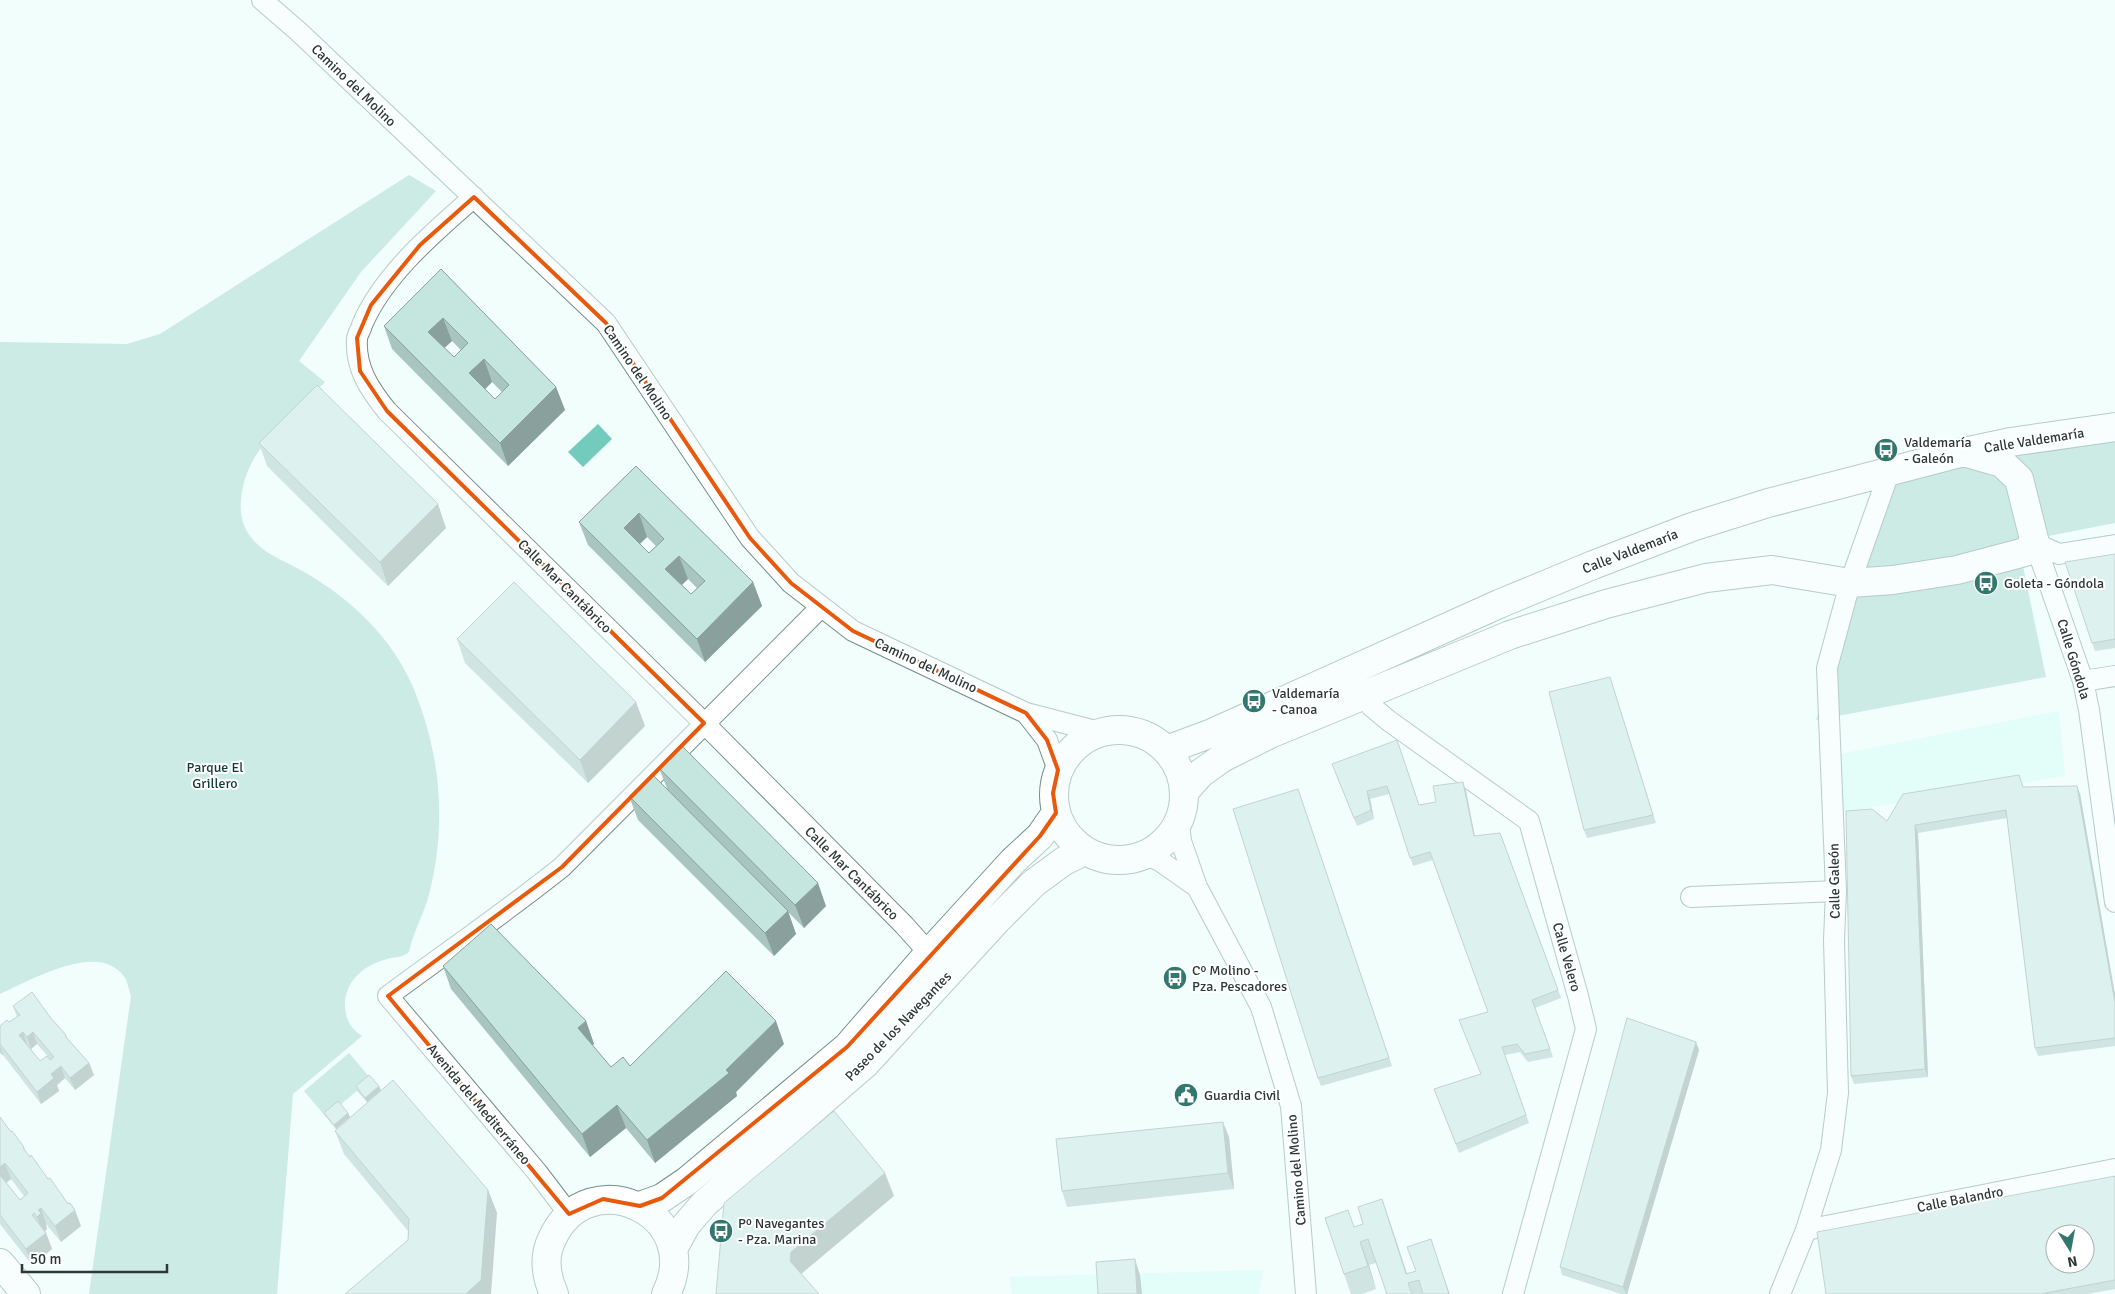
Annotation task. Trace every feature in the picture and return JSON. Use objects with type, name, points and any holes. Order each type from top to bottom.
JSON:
[{"type":"main road","name":"Calle Valdemaría","points":[[1169,750],[1212,733],[1371,660],[1593,565],[1692,527],[1768,503],[1964,452],[2011,442],[2064,436],[2115,427]]},
{"type":"main road","points":[[1964,452],[2002,463],[2019,479],[2032,457],[2064,436]]},
{"type":"main road","name":"Calle Góndola","points":[[2019,479],[2046,549]]},
{"type":"main road","points":[[1185,791],[1201,773],[1222,758],[1270,734],[1510,635],[1606,604],[1706,578],[1772,570],[1850,583],[1892,580],[1957,570],[2025,552],[2046,549]]},
{"type":"main road","points":[[1117,729],[1139,732],[1169,750],[1176,761],[1185,791],[1179,823],[1166,842],[1145,855],[1123,860],[1102,858],[1085,851],[1067,835],[1056,813],[1053,793],[1058,770],[1076,745],[1099,732],[1117,729]]},
{"type":"main road","name":"Paseo de los Navegantes","points":[[640,1206],[662,1198],[687,1181],[847,1047],[1014,861],[1040,836],[1056,813]]},
{"type":"main road","name":"Paseo de los Navegantes","points":[[673,1249],[686,1225],[706,1203],[865,1064],[997,920],[1034,883],[1064,861],[1085,851]]},
{"type":"main road","points":[[547,1290],[546,1264],[548,1246],[556,1228],[569,1214],[585,1204],[603,1199],[622,1200],[640,1206],[655,1217],[666,1232],[673,1249],[674,1266],[671,1284],[666,1294]]},
{"type":"main road","points":[[0,1264],[26,1294]]},
{"type":"street","name":"Camino del Molino","points":[[262,0],[299,32],[606,323],[750,538],[791,582],[821,608],[853,631],[1026,713],[1099,732]]},
{"type":"street","name":"Calle Mar Cantábrico","points":[[474,197],[420,245],[371,305],[357,338],[360,371],[370,391],[704,723],[904,925],[929,954]]},
{"type":"street","name":"Calle Galeón","points":[[1780,1294],[1806,1230],[1831,1150],[1838,1093],[1834,940],[1836,891],[1827,668],[1850,583],[1890,470]]},
{"type":"street","points":[[2046,549],[2115,545]]},
{"type":"street","name":"Calle Góndola","points":[[2046,549],[2044,571],[2084,681],[2109,807],[2115,902]]},
{"type":"street","points":[[1957,570],[2028,563],[2044,571]]},
{"type":"street","points":[[704,723],[821,608]]},
{"type":"street","points":[[2084,681],[2115,676]]},
{"type":"street","name":"Calle Velero","points":[[1367,695],[1371,706],[1389,721],[1529,821],[1578,996],[1586,1029],[1513,1294]]},
{"type":"street","name":"Camino del Molino","points":[[1026,713],[1047,740],[1058,770]]},
{"type":"street","name":"Avenida del Mediterráneo","points":[[569,1214],[537,1172],[388,996],[521,900],[562,866],[704,723]]},
{"type":"street","name":"Camino del Molino","points":[[1179,823],[1182,841],[1197,887],[1261,1007],[1291,1106],[1306,1294]]},
{"type":"street","name":"Camino del Molino","points":[[1145,855],[1160,861],[1197,887]]},
{"type":"street","points":[[1690,897],[1836,891]]},
{"type":"street","name":"Calle Balandro","points":[[1806,1230],[2115,1169]]},
{"type":"street","points":[[1293,1294],[1303,1252]]},
{"type":"highlighted area","points":[[474,197],[606,323],[750,538],[791,583],[853,631],[1026,713],[1047,740],[1058,770],[1053,793],[1056,813],[1040,836],[847,1047],[662,1198],[640,1206],[603,1199],[569,1214],[388,996],[562,867],[704,723],[387,411],[360,371],[357,338],[371,305],[420,245]]},
{"type":"shaded area","points":[[598,424],[612,439],[583,467],[568,452]]},
{"type":"shaded area","points":[[2059,711],[2065,776],[1830,814],[1825,757]]},
{"type":"shaded area","points":[[1263,1270],[1259,1294],[1012,1294],[1009,1277]]},
{"type":"green space","name":"Parque El Grillero","points":[[409,175],[436,191],[361,272],[299,361],[325,382],[255,456],[242,489],[241,512],[243,523],[253,540],[267,552],[306,573],[339,595],[369,622],[394,652],[413,687],[430,738],[438,789],[438,842],[429,895],[409,952],[402,956],[371,965],[357,976],[348,989],[345,1007],[347,1016],[352,1027],[362,1036],[293,1094],[277,1294],[89,1294],[131,996],[125,978],[114,967],[99,962],[82,962],[64,966],[0,994],[0,342],[127,344],[160,334]]},
{"type":"green space","points":[[2115,438],[2115,523],[2018,542],[2046,677],[1816,720],[1898,474]]},
{"type":"green space","points":[[349,1053],[371,1079],[326,1117],[304,1091]]},
{"type":"building","points":[[441,269],[556,387],[500,443],[384,326]],"holes":[[[443,318],[468,343],[454,357],[428,332]],[[484,359],[509,385],[495,399],[469,373]]]},
{"type":"building","points":[[317,385],[438,504],[380,562],[259,443]]},
{"type":"building","points":[[636,466],[753,582],[697,639],[579,522]],"holes":[[[639,513],[664,539],[649,553],[624,528]],[[679,556],[705,581],[691,594],[665,569]]]},
{"type":"building","points":[[2115,554],[2115,639],[2092,643],[2065,562]]},
{"type":"building","points":[[514,582],[636,702],[580,760],[457,639]]},
{"type":"building","points":[[1610,677],[1653,815],[1584,830],[1549,692]]},
{"type":"building","points":[[1397,740],[1419,805],[1436,802],[1433,786],[1463,782],[1474,836],[1500,833],[1558,990],[1532,1000],[1550,1049],[1525,1054],[1517,1044],[1502,1047],[1526,1115],[1456,1144],[1434,1089],[1481,1074],[1459,1020],[1488,1012],[1430,852],[1410,858],[1387,786],[1367,791],[1371,810],[1354,818],[1332,764]]},
{"type":"building","points":[[682,746],[818,883],[795,905],[659,768]]},
{"type":"building","points":[[652,774],[788,911],[765,933],[629,796]]},
{"type":"building","points":[[2019,775],[2023,787],[2077,786],[2115,1003],[2115,1038],[2035,1048],[2006,810],[1915,825],[1925,1069],[1851,1076],[1846,811],[1872,809],[1887,821],[1903,794]]},
{"type":"building","points":[[1298,789],[1389,1058],[1318,1078],[1233,809]]},
{"type":"building","points":[[491,924],[586,1021],[578,1028],[611,1067],[623,1057],[630,1066],[726,971],[776,1021],[726,1070],[729,1073],[647,1140],[617,1105],[582,1134],[443,966]]},
{"type":"building","points":[[32,992],[65,1036],[89,1063],[70,1078],[61,1066],[51,1074],[54,1078],[37,1092],[0,1044],[0,1026],[7,1020],[9,1022],[20,1015],[13,1006]],"holes":[[[23,1032],[27,1037],[33,1032],[54,1057],[50,1060],[47,1056],[40,1061],[19,1035]]]},
{"type":"building","points":[[1627,1018],[1696,1042],[1623,1287],[1560,1267]]},
{"type":"building","points":[[369,1075],[379,1086],[365,1098],[356,1086]]},
{"type":"building","points":[[393,1080],[488,1190],[481,1280],[466,1294],[345,1294],[408,1240],[409,1219],[335,1131]]},
{"type":"building","points":[[338,1101],[348,1113],[334,1125],[324,1113]]},
{"type":"building","points":[[834,1111],[885,1173],[791,1252],[790,1261],[819,1294],[716,1294],[724,1203]]},
{"type":"building","points":[[0,1117],[30,1157],[31,1155],[68,1204],[70,1203],[75,1210],[55,1226],[41,1208],[38,1210],[41,1213],[37,1217],[34,1213],[32,1215],[46,1233],[26,1249],[0,1215],[0,1175],[20,1200],[28,1193],[5,1163],[0,1167]]},
{"type":"building","points":[[1223,1122],[1228,1173],[1062,1191],[1056,1139]]},
{"type":"building","points":[[2115,1176],[2115,1280],[2040,1294],[1826,1294],[1817,1232]]},
{"type":"building","points":[[1382,1199],[1406,1274],[1416,1271],[1407,1247],[1431,1239],[1449,1294],[1423,1294],[1419,1280],[1408,1283],[1412,1294],[1387,1294],[1368,1239],[1360,1242],[1368,1266],[1344,1274],[1325,1218],[1348,1210],[1354,1227],[1363,1224],[1358,1207]]},
{"type":"building","points":[[1135,1259],[1137,1294],[1098,1294],[1096,1262]]},
{"type":"place","name":"Valdemaría - Galeón","points":[[1886,450]]},
{"type":"place","name":"Goleta - Góndola","points":[[1986,583]]},
{"type":"place","name":"Valdemaría - Canoa","points":[[1254,701]]},
{"type":"place","name":"Cº Molino - Pza. Pescadores","points":[[1175,978]]},
{"type":"place","name":"Guardia Civil","points":[[1186,1095]]},
{"type":"place","name":"Pº Navegantes - Pza. Marina","points":[[721,1231]]}]
